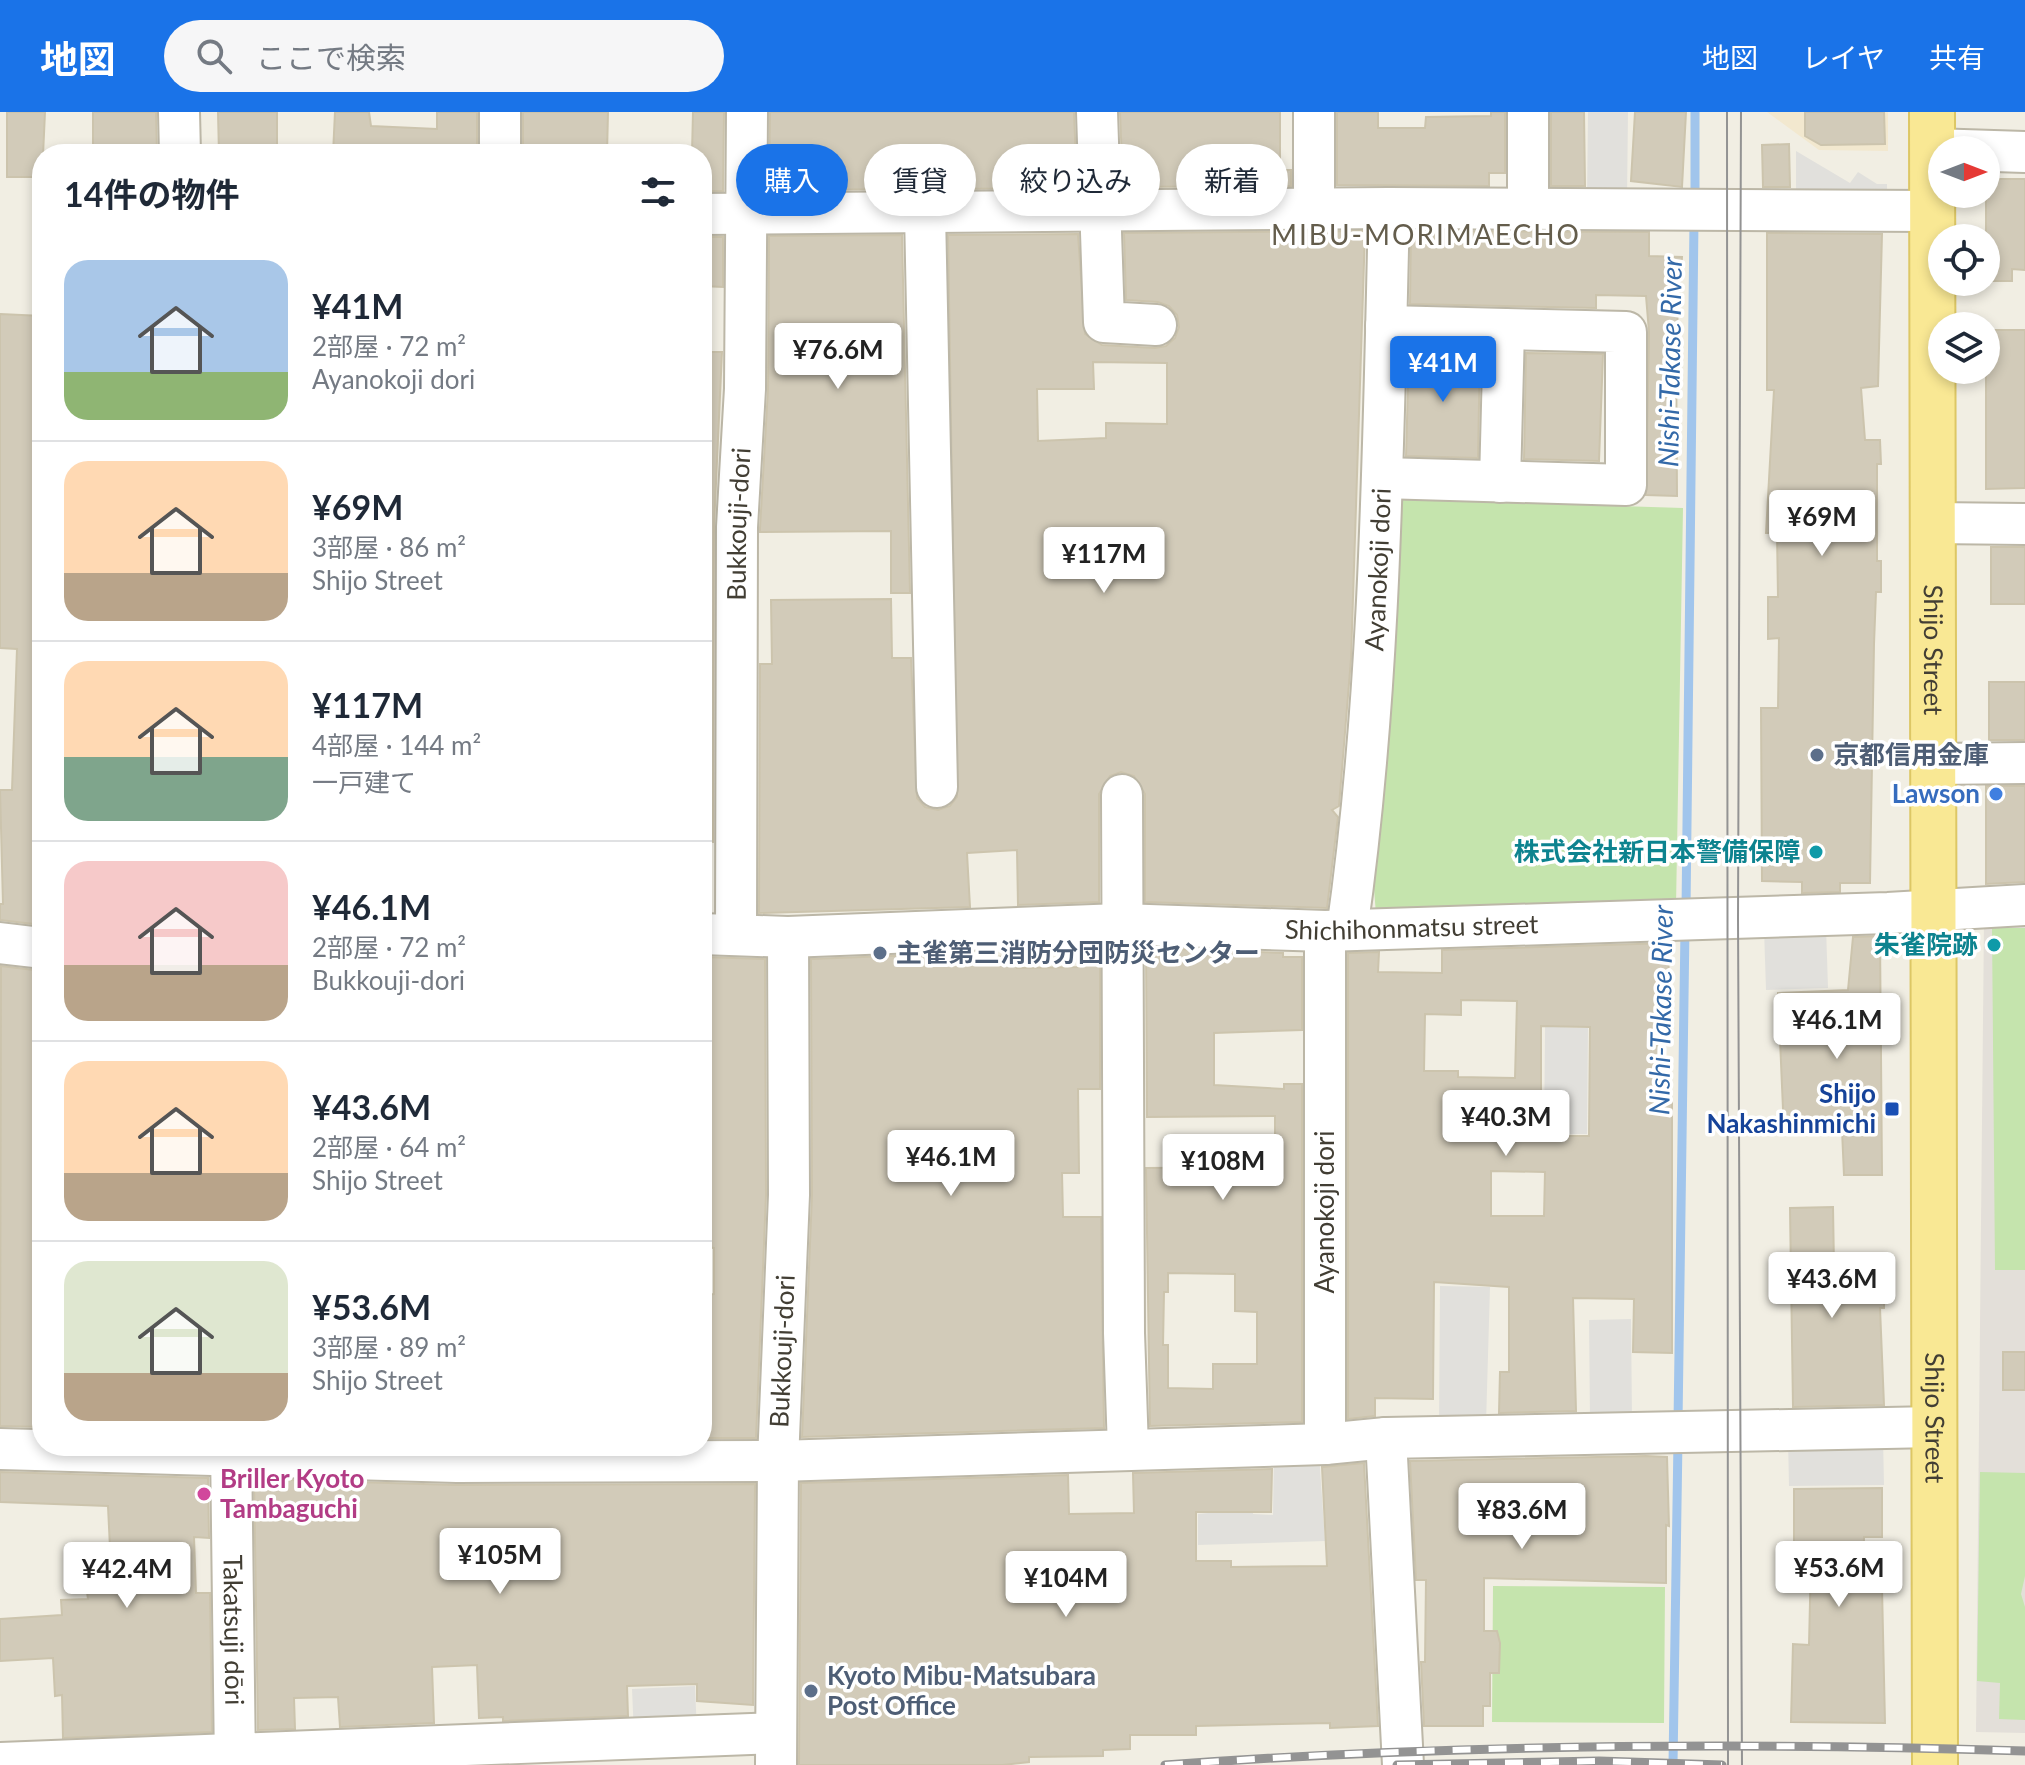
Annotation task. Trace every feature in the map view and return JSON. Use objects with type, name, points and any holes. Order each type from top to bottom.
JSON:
[{"type":"main road","name":"Shijo Street","points":[[1932,131],[1935,1765]]},
{"type":"street","points":[[179,112],[180,144]]},
{"type":"street","points":[[500,112],[500,144]]},
{"type":"street","name":"Bukkouji-dori","points":[[747,112],[747,144]]},
{"type":"street","points":[[1097,112],[1098,144]]},
{"type":"street","points":[[1314,112],[1314,208]]},
{"type":"street","points":[[1528,112],[1528,208]]},
{"type":"street","points":[[1932,131],[2025,152]]},
{"type":"street","name":"Ayanokoji dori","points":[[1325,1444],[1336,931],[1363,818],[1382,478],[1389,208]]},
{"type":"street","points":[[1160,211],[1696,208],[1932,211]]},
{"type":"street","points":[[712,214],[736,214]]},
{"type":"street","name":"Bukkouji-dori","points":[[719,934],[718,776],[745,389],[746,216]]},
{"type":"street","points":[[925,216],[937,787]]},
{"type":"street","points":[[1100,216],[1104,322],[1156,325]]},
{"type":"street","points":[[1382,478],[1626,485],[1626,332],[1386,326]]},
{"type":"street","points":[[1500,482],[1504,329]]},
{"type":"street","points":[[1932,523],[2025,524]]},
{"type":"street","points":[[1933,764],[2025,763]]},
{"type":"street","points":[[1122,795],[1120,924],[1128,1449]]},
{"type":"street","name":"Shichihonmatsu street","points":[[719,934],[788,937],[1120,924],[1336,931],[1933,911],[1980,905],[2025,905]]},
{"type":"street","name":"Bukkouji-dori","points":[[776,1749],[778,1461],[789,1195],[788,937]]},
{"type":"street","points":[[0,943],[32,947]]},
{"type":"street","points":[[321,1456],[457,1462],[778,1461],[1325,1444],[1386,1438],[1934,1427]]},
{"type":"street","points":[[1386,1438],[1403,1765]]},
{"type":"street","points":[[0,1449],[32,1449]]},
{"type":"street","name":"Takatsuji dōri","points":[[231,1456],[235,1759]]},
{"type":"street","points":[[0,1763],[776,1749]]},
{"type":"shaded area","points":[[1588,112],[1628,112],[1627,199],[1587,198]]},
{"type":"shaded area","points":[[1767,112],[1888,112],[1888,151],[1819,150]]},
{"type":"shaded area","points":[[1796,151],[1850,183],[1858,172],[1877,184],[1887,184],[1887,203],[1796,202]]},
{"type":"shaded area","points":[[2025,918],[2025,1733],[1976,1732],[1984,920]]},
{"type":"shaded area","points":[[1826,927],[1828,988],[1766,990],[1764,929]]},
{"type":"shaded area","points":[[1546,939],[1561,939],[1560,1027],[1588,1028],[1587,1134],[1544,1134]]},
{"type":"shaded area","points":[[1440,1286],[1490,1287],[1486,1424],[1439,1427]]},
{"type":"shaded area","points":[[1631,1319],[1632,1420],[1590,1420],[1589,1320]]},
{"type":"shaded area","points":[[1883,1437],[1884,1485],[1789,1486],[1788,1438]]},
{"type":"shaded area","points":[[1274,1454],[1319,1454],[1325,1541],[1198,1545],[1198,1514],[1218,1512],[1217,1458],[1250,1459],[1253,1514],[1273,1515]]},
{"type":"shaded area","points":[[695,1686],[697,1733],[634,1735],[632,1689]]},
{"type":"green space","points":[[1403,499],[1683,508],[1676,906],[1376,914],[1374,889],[1396,515]]},
{"type":"green space","points":[[1992,928],[2025,928],[2025,1270],[1995,1270]]},
{"type":"green space","points":[[1980,1472],[2025,1473],[2025,1576],[2021,1594],[2025,1607],[2025,1720],[1999,1719],[2000,1683],[1977,1681]]},
{"type":"green space","points":[[1493,1586],[1665,1587],[1664,1723],[1492,1722]]},
{"type":"building","points":[[7,112],[45,112],[44,144],[32,144],[32,177],[7,177]]},
{"type":"building","points":[[93,112],[156,112],[157,144],[93,144]]},
{"type":"building","points":[[218,112],[277,112],[277,144],[219,144]]},
{"type":"building","points":[[335,112],[369,112],[371,126],[437,129],[437,112],[477,112],[477,144],[333,144]]},
{"type":"building","points":[[523,112],[608,112],[607,144],[523,144]]},
{"type":"building","points":[[693,112],[724,112],[723,191],[712,191],[712,144],[692,144]]},
{"type":"building","points":[[770,112],[1074,112],[1075,144],[992,144],[992,189],[976,189],[976,144],[864,144],[864,189],[848,189],[848,144],[770,144]]},
{"type":"building","points":[[1120,112],[1280,112],[1280,144],[1176,144],[1176,187],[1160,187],[1160,144],[1121,144]]},
{"type":"building","points":[[1337,112],[1378,112],[1378,128],[1425,128],[1426,117],[1491,116],[1491,112],[1505,112],[1505,173],[1489,173],[1489,186],[1337,185]]},
{"type":"building","points":[[1551,112],[1584,112],[1585,186],[1551,186]]},
{"type":"building","points":[[1635,112],[1686,112],[1682,187],[1631,181]]},
{"type":"building","points":[[1805,112],[1884,112],[1885,144],[1821,145],[1805,136]]},
{"type":"building","points":[[1789,144],[1790,187],[1763,187],[1762,145]]},
{"type":"building","points":[[1288,170],[1291,170],[1291,186],[1288,186]]},
{"type":"building","points":[[2000,179],[2025,179],[2025,270],[2012,269],[2012,281],[2000,281],[2000,224],[1986,224],[1986,208],[2000,208]]},
{"type":"building","points":[[1365,231],[1351,659],[1339,806],[1332,810],[1338,817],[1327,908],[1145,902],[1145,794],[1134,776],[1121,772],[1110,776],[1099,794],[1099,902],[1018,905],[1017,850],[967,853],[970,907],[759,913],[760,664],[772,664],[771,600],[891,599],[892,658],[911,658],[917,798],[925,807],[938,810],[950,806],[957,797],[948,235],[1078,234],[1085,334],[1102,345],[1166,346],[1175,338],[1179,327],[1177,315],[1169,306],[1158,302],[1126,300],[1124,233]],"holes":[[[1093,362],[1167,363],[1167,424],[1106,423],[1106,438],[1038,441],[1037,389],[1094,389]]]},
{"type":"building","points":[[1411,231],[1649,232],[1649,256],[1682,257],[1676,339],[1677,496],[1646,495],[1649,332],[1646,296],[1596,295],[1596,308],[1410,304]]},
{"type":"building","points":[[1767,233],[1882,234],[1878,386],[1861,388],[1865,440],[1880,440],[1881,464],[1877,464],[1877,561],[1881,561],[1881,592],[1876,592],[1874,644],[1870,883],[1840,883],[1840,892],[1802,893],[1802,882],[1762,881],[1761,708],[1778,708],[1779,638],[1768,639],[1768,597],[1778,597],[1777,533],[1766,533],[1774,390],[1767,390]]},
{"type":"building","points":[[902,235],[910,593],[891,593],[891,531],[760,532],[760,528],[768,389],[769,236]]},
{"type":"building","points":[[712,237],[723,237],[723,287],[712,286]]},
{"type":"building","points":[[0,314],[32,316],[32,924],[0,920],[0,904],[3,904],[0,790],[12,790],[17,649],[0,648]]},
{"type":"building","points":[[2000,330],[2025,330],[2025,488],[1986,489],[1986,384],[2000,384]]},
{"type":"building","points":[[1409,350],[1480,351],[1478,458],[1406,456]]},
{"type":"building","points":[[712,352],[722,352],[714,527],[713,842]]},
{"type":"building","points":[[1526,353],[1603,354],[1599,461],[1524,459]]},
{"type":"building","points":[[1991,547],[2025,547],[2025,604],[1991,604]]},
{"type":"building","points":[[1989,682],[2025,682],[2025,740],[1989,740]]},
{"type":"building","points":[[1986,786],[2025,786],[2025,882],[1986,884]]},
{"type":"building","points":[[1880,936],[1882,1175],[1844,1175],[1842,1130],[1784,1132],[1778,993],[1848,990],[1853,937]]},
{"type":"building","points":[[1669,943],[1668,997],[1664,997],[1663,1092],[1672,1093],[1672,1353],[1633,1352],[1634,1299],[1573,1298],[1576,1411],[1499,1413],[1500,1372],[1509,1372],[1509,1287],[1434,1282],[1433,1399],[1375,1398],[1375,1416],[1348,1419],[1348,953],[1379,952],[1378,972],[1442,973],[1442,950]],"holes":[[[1461,1000],[1517,1001],[1515,1078],[1458,1077],[1458,1071],[1424,1071],[1425,1014],[1461,1015]],[[1541,1026],[1590,1027],[1589,1136],[1541,1136]],[[1491,1171],[1545,1172],[1544,1216],[1491,1216]]]},
{"type":"building","points":[[1100,948],[1100,1089],[1078,1089],[1079,1173],[1062,1173],[1063,1217],[1101,1217],[1104,1428],[802,1437],[812,1195],[811,959],[966,953],[966,958],[1016,956],[1017,968],[1079,967],[1079,949]]},
{"type":"building","points":[[1146,948],[1283,953],[1283,957],[1302,957],[1302,1030],[1214,1033],[1214,1085],[1284,1089],[1284,1084],[1302,1084],[1302,1422],[1150,1426],[1146,1168],[1275,1167],[1275,1116],[1147,1117]],"holes":[[[1168,1273],[1235,1274],[1235,1311],[1257,1312],[1257,1364],[1213,1364],[1213,1389],[1168,1388],[1168,1345],[1163,1345],[1164,1292],[1168,1292]]]},
{"type":"building","points":[[712,957],[765,959],[766,1195],[756,1438],[712,1438]]},
{"type":"building","points":[[1,966],[32,970],[32,1427],[0,1426]]},
{"type":"building","points":[[1833,1207],[1834,1267],[1839,1267],[1839,1272],[1884,1272],[1884,1308],[1880,1308],[1884,1405],[1793,1407],[1790,1208]]},
{"type":"building","points":[[2003,1352],[2025,1352],[2025,1390],[2003,1390]]},
{"type":"building","points":[[1667,1457],[1669,1526],[1666,1525],[1666,1583],[1484,1578],[1484,1631],[1497,1631],[1500,1643],[1499,1673],[1490,1673],[1490,1706],[1483,1706],[1483,1726],[1424,1726],[1421,1662],[1425,1662],[1426,1580],[1416,1580],[1410,1461]]},
{"type":"building","points":[[1364,1463],[1378,1726],[1330,1728],[1330,1723],[1196,1726],[1196,1735],[1130,1735],[1130,1749],[1103,1750],[1103,1756],[1029,1757],[1029,1762],[1003,1765],[799,1765],[801,1483],[1068,1475],[1069,1514],[1134,1513],[1133,1473],[1272,1469],[1271,1512],[1196,1512],[1196,1561],[1231,1561],[1231,1567],[1327,1566],[1322,1467]]},
{"type":"building","points":[[0,1472],[208,1478],[209,1538],[194,1537],[196,1593],[210,1593],[212,1732],[63,1738],[62,1695],[55,1696],[53,1658],[0,1661],[0,1619],[62,1615],[61,1600],[88,1599],[87,1592],[112,1590],[108,1506],[0,1502]]},
{"type":"building","points":[[254,1479],[456,1485],[755,1484],[753,1705],[697,1701],[697,1684],[627,1686],[628,1716],[503,1721],[503,1717],[479,1718],[477,1665],[432,1667],[434,1723],[340,1727],[338,1697],[294,1698],[295,1729],[258,1730]]},
{"type":"building","points":[[1882,1488],[1882,1537],[1864,1537],[1863,1588],[1882,1588],[1885,1723],[1791,1722],[1793,1644],[1809,1645],[1811,1559],[1794,1559],[1794,1489]]},
{"type":"waterway","name":"Nishi-Takase River","points":[[1695,112],[1695,202]]},
{"type":"waterway","name":"Nishi-Takase River","points":[[1686,910],[1694,221]]},
{"type":"waterway","name":"Nishi-Takase River","points":[[1678,1422],[1685,928]]},
{"type":"waterway","name":"Nishi-Takase River","points":[[1673,1765],[1678,1440]]},
{"type":"tram line","points":[[1727,112],[1728,1765]]},
{"type":"tram line","points":[[1741,112],[1738,918],[1742,1765]]},
{"type":"railway","points":[[1165,1765],[1380,1753],[1595,1747],[1810,1746],[2025,1751]]},
{"type":"railway","points":[[1397,1765],[1599,1761],[1722,1765]]},
{"type":"place","name":"京都信用金庫","points":[[1817,755]]},
{"type":"place","name":"Lawson","points":[[1996,794]]},
{"type":"place","name":"株式会社新日本警備保障","points":[[1816,852]]},
{"type":"place","name":"朱雀院跡","points":[[1994,945]]},
{"type":"place","name":"主雀第三消防分団防災センター","points":[[880,953]]},
{"type":"place","name":"Shijo Nakashinmichi","points":[[1892,1109]]},
{"type":"place","name":"Briller Kyoto Tambaguchi","points":[[204,1494]]},
{"type":"place","name":"Kyoto Mibu-Matsubara Post Office","points":[[811,1691]]},
{"type":"district","name":"MIBU-MORIMAECHO","points":[[1426,235]]}]
